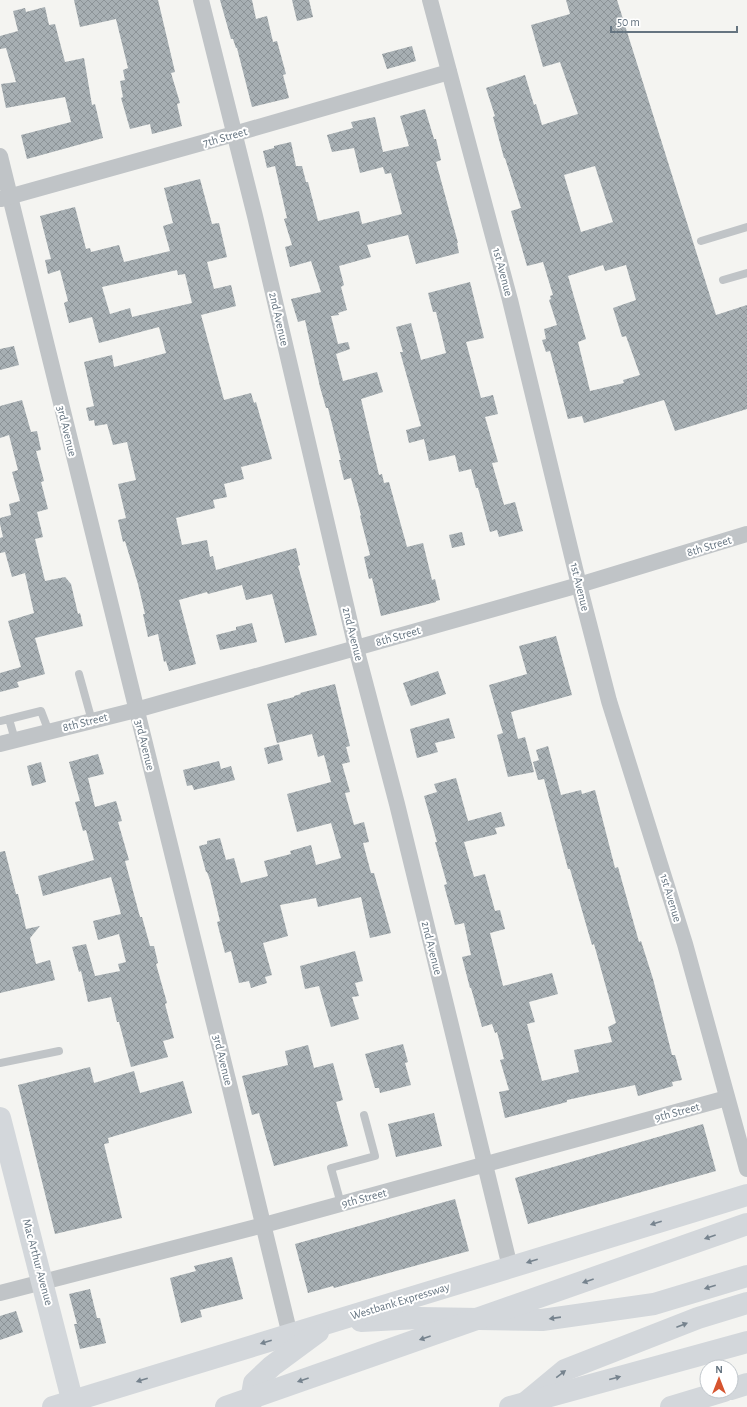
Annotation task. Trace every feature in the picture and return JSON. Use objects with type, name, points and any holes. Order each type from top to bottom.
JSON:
[{"type":"main road","name":"Mac Arthur Avenue","points":[[0,1118],[74,1404]]},
{"type":"main road","name":"Westbank Expressway","points":[[53,1407],[74,1404],[331,1322],[747,1195]]},
{"type":"main road","points":[[226,1407],[747,1224]]},
{"type":"main road","points":[[250,1407],[254,1383],[272,1366],[331,1322],[419,1318],[542,1320],[654,1304],[747,1276]]},
{"type":"main road","points":[[520,1407],[565,1370],[698,1318],[747,1303]]},
{"type":"main road","points":[[510,1407],[747,1342]]},
{"type":"main road","points":[[671,1407],[699,1399]]},
{"type":"street","name":"2nd Avenue","points":[[201,0],[258,231],[356,648],[397,804],[510,1267]]},
{"type":"street","name":"1st Avenue","points":[[430,0],[510,300],[579,585],[609,701],[685,944],[747,1169]]},
{"type":"street","name":"7th Street","points":[[5,198],[449,72]]},
{"type":"street","name":"3rd Avenue","points":[[0,156],[5,198],[136,710],[290,1335]]},
{"type":"street","name":"8th Street","points":[[8,742],[136,710],[579,585],[747,534]]},
{"type":"street","name":"9th Street","points":[[0,1294],[264,1225],[728,1098]]},
{"type":"lane","points":[[701,241],[747,227]]},
{"type":"lane","points":[[723,280],[747,273]]},
{"type":"lane","points":[[80,674],[92,721]]},
{"type":"lane","points":[[0,721],[41,711],[49,732]]},
{"type":"lane","points":[[8,742],[9,719]]},
{"type":"lane","points":[[0,1063],[59,1051]]},
{"type":"lane","points":[[340,1204],[331,1168],[375,1156],[364,1115]]},
{"type":"building","points":[[74,0],[158,0],[175,72],[171,73],[180,103],[177,104],[182,126],[152,134],[150,124],[130,129],[121,98],[123,97],[120,81],[125,80],[123,70],[128,68],[116,19],[80,27]]},
{"type":"building","points":[[220,0],[252,0],[256,19],[267,16],[273,42],[277,41],[286,74],[283,75],[289,98],[252,107],[237,48],[233,39],[231,39]]},
{"type":"building","points":[[292,0],[309,0],[313,17],[297,21]]},
{"type":"building","points":[[566,0],[617,0],[716,315],[747,305],[747,409],[675,431],[664,400],[584,423],[582,416],[568,419],[550,351],[546,352],[542,340],[546,339],[544,329],[557,325],[549,300],[551,299],[550,296],[553,295],[543,262],[527,266],[511,211],[521,208],[504,158],[493,117],[495,116],[486,88],[525,75],[542,125],[578,114],[560,62],[543,67],[531,25],[570,14]],"holes":[[[595,166],[613,222],[581,232],[564,175]],[[603,265],[605,271],[626,265],[636,300],[613,308],[622,337],[626,336],[640,375],[623,380],[624,383],[590,391],[578,342],[586,339],[568,276]]]},
{"type":"building","points":[[45,7],[49,25],[55,24],[65,62],[84,58],[92,105],[95,104],[103,138],[27,159],[21,135],[71,122],[65,97],[6,108],[1,84],[16,82],[6,48],[0,49],[0,36],[18,31],[13,11],[25,8],[26,12]]},
{"type":"building","points":[[412,46],[416,61],[387,69],[382,54]]},
{"type":"building","points":[[425,109],[434,139],[436,139],[441,160],[436,162],[458,243],[459,253],[416,264],[408,235],[367,245],[371,257],[339,266],[344,285],[341,287],[347,310],[338,313],[339,315],[331,316],[338,344],[348,342],[350,349],[336,354],[343,381],[377,372],[383,392],[361,399],[379,475],[382,474],[384,483],[389,482],[407,547],[423,543],[432,580],[435,579],[440,600],[381,616],[372,578],[369,579],[364,557],[370,555],[351,478],[344,480],[339,460],[341,460],[328,408],[326,408],[320,387],[305,320],[298,322],[291,299],[321,292],[311,261],[290,267],[285,247],[292,245],[284,219],[287,218],[275,166],[267,168],[263,151],[274,148],[274,146],[291,142],[296,166],[302,166],[306,182],[308,182],[318,221],[359,211],[362,224],[402,214],[391,173],[385,174],[383,167],[360,173],[354,148],[332,152],[327,135],[353,128],[351,122],[375,117],[383,152],[409,146],[400,116]]},
{"type":"building","points":[[200,179],[212,224],[219,223],[227,257],[207,262],[214,289],[231,285],[236,306],[201,315],[224,400],[251,393],[254,403],[256,402],[272,459],[241,467],[244,479],[224,484],[227,497],[213,500],[215,508],[176,518],[182,545],[207,540],[210,557],[213,556],[216,570],[296,548],[300,565],[298,566],[317,635],[285,643],[272,594],[246,600],[242,585],[208,594],[207,592],[179,600],[196,664],[169,671],[166,661],[164,662],[158,634],[148,637],[143,614],[145,614],[138,584],[125,541],[123,542],[118,520],[126,518],[118,484],[136,480],[127,442],[113,445],[107,424],[95,426],[94,420],[89,421],[86,408],[94,406],[84,362],[112,355],[114,367],[166,353],[159,327],[99,343],[92,317],[69,323],[64,303],[68,301],[60,270],[48,274],[45,260],[51,259],[40,216],[75,207],[86,249],[90,248],[91,252],[119,245],[124,262],[170,251],[163,226],[173,223],[164,188]],"holes":[[[177,270],[178,275],[185,274],[192,303],[132,317],[130,308],[110,314],[102,287]]]},
{"type":"building","points":[[470,282],[484,338],[466,342],[481,398],[493,395],[498,414],[485,417],[498,462],[492,463],[504,505],[515,502],[523,531],[499,537],[497,530],[490,532],[478,488],[476,488],[471,469],[459,472],[455,455],[429,461],[424,439],[409,443],[406,430],[421,426],[400,352],[403,352],[396,327],[411,323],[421,360],[446,353],[436,312],[433,312],[428,293]]},
{"type":"building","points":[[14,346],[19,365],[0,370],[0,349]]},
{"type":"building","points":[[22,400],[31,432],[37,431],[41,450],[36,451],[44,481],[41,482],[48,509],[37,512],[43,537],[35,539],[45,581],[65,577],[71,584],[78,614],[80,613],[83,626],[35,638],[45,674],[17,682],[19,687],[0,692],[0,673],[21,667],[8,621],[34,613],[25,573],[12,577],[5,552],[0,553],[0,538],[3,537],[0,518],[11,515],[9,504],[20,501],[12,472],[18,470],[9,435],[0,438],[0,406]]},
{"type":"building","points":[[462,532],[465,545],[452,548],[449,535]]},
{"type":"building","points":[[252,623],[257,642],[220,650],[216,635],[236,630],[236,627]]},
{"type":"building","points":[[556,636],[572,695],[511,712],[518,739],[525,737],[534,772],[508,777],[497,735],[503,733],[489,685],[527,674],[519,646]]},
{"type":"building","points":[[438,671],[446,694],[411,706],[403,683]]},
{"type":"building","points":[[335,684],[350,746],[346,747],[350,762],[342,764],[350,792],[345,793],[354,825],[364,822],[369,842],[363,843],[371,873],[374,873],[391,933],[370,938],[361,897],[318,907],[316,898],[280,905],[288,936],[263,943],[272,975],[265,977],[267,983],[251,988],[249,981],[239,983],[231,951],[225,953],[217,922],[220,921],[210,880],[206,872],[199,846],[207,844],[207,841],[220,838],[226,860],[234,858],[241,883],[268,876],[264,861],[291,854],[290,851],[311,845],[316,865],[341,858],[331,823],[297,832],[287,794],[331,782],[324,755],[318,757],[312,734],[277,743],[267,704],[294,697],[301,694],[300,693]]},
{"type":"building","points":[[449,718],[455,738],[435,743],[438,752],[417,758],[410,729]]},
{"type":"building","points":[[279,744],[283,760],[268,764],[264,748]]},
{"type":"building","points":[[548,746],[561,795],[581,790],[582,794],[595,790],[615,868],[618,867],[639,942],[641,941],[653,979],[672,1055],[675,1055],[682,1080],[672,1082],[673,1086],[638,1096],[635,1085],[567,1100],[567,1102],[505,1118],[499,1092],[509,1090],[500,1060],[504,1059],[497,1032],[495,1033],[492,1024],[482,1027],[470,988],[462,957],[471,955],[464,923],[455,925],[444,885],[447,884],[435,842],[437,842],[424,796],[437,792],[434,784],[456,778],[468,821],[501,812],[505,826],[495,828],[497,834],[464,842],[474,877],[485,874],[495,911],[500,910],[505,929],[490,933],[503,986],[552,973],[558,994],[529,1002],[535,1022],[527,1024],[542,1081],[579,1072],[574,1050],[612,1042],[608,1027],[616,1023],[594,944],[592,945],[570,869],[568,869],[544,779],[538,780],[533,762],[539,760],[536,750]]},
{"type":"building","points":[[98,754],[104,774],[88,778],[95,807],[116,801],[122,821],[118,822],[129,860],[125,861],[140,917],[142,917],[150,946],[154,946],[158,963],[156,964],[167,1003],[165,1004],[174,1038],[163,1041],[168,1057],[131,1067],[111,997],[88,1002],[81,971],[79,972],[72,947],[86,944],[95,976],[120,971],[118,964],[126,962],[119,934],[98,940],[93,921],[121,914],[111,877],[43,896],[38,876],[94,860],[86,830],[83,831],[75,802],[80,801],[69,762]]},
{"type":"building","points":[[219,761],[221,769],[231,766],[235,780],[194,790],[192,785],[187,786],[183,770]]},
{"type":"building","points":[[41,762],[46,782],[32,786],[27,766]]},
{"type":"building","points":[[5,851],[16,894],[18,894],[26,929],[40,926],[30,938],[36,964],[50,960],[55,980],[0,993],[0,852]]},
{"type":"building","points":[[355,951],[363,981],[355,983],[359,996],[352,997],[359,1019],[331,1027],[319,986],[305,989],[300,966]]},
{"type":"building","points":[[403,1044],[408,1062],[405,1063],[411,1085],[380,1093],[379,1088],[375,1088],[365,1054]]},
{"type":"building","points":[[308,1045],[314,1068],[333,1063],[343,1100],[336,1102],[348,1146],[274,1166],[259,1113],[252,1115],[242,1076],[288,1065],[285,1051]]},
{"type":"building","points":[[90,1067],[94,1083],[134,1071],[140,1093],[183,1081],[192,1113],[108,1138],[109,1143],[104,1144],[122,1218],[55,1234],[18,1085]]},
{"type":"building","points":[[434,1113],[442,1146],[396,1157],[388,1124]]},
{"type":"building","points":[[703,1124],[716,1171],[528,1224],[515,1178]]},
{"type":"building","points":[[455,1199],[469,1251],[334,1288],[333,1286],[308,1293],[295,1244]]},
{"type":"building","points":[[232,1257],[243,1299],[200,1310],[202,1317],[181,1323],[170,1278],[196,1271],[194,1266]]},
{"type":"building","points":[[90,1289],[97,1318],[100,1318],[106,1343],[80,1349],[74,1324],[77,1324],[69,1294]]},
{"type":"building","points":[[16,1311],[23,1332],[0,1340],[0,1316]]}]
